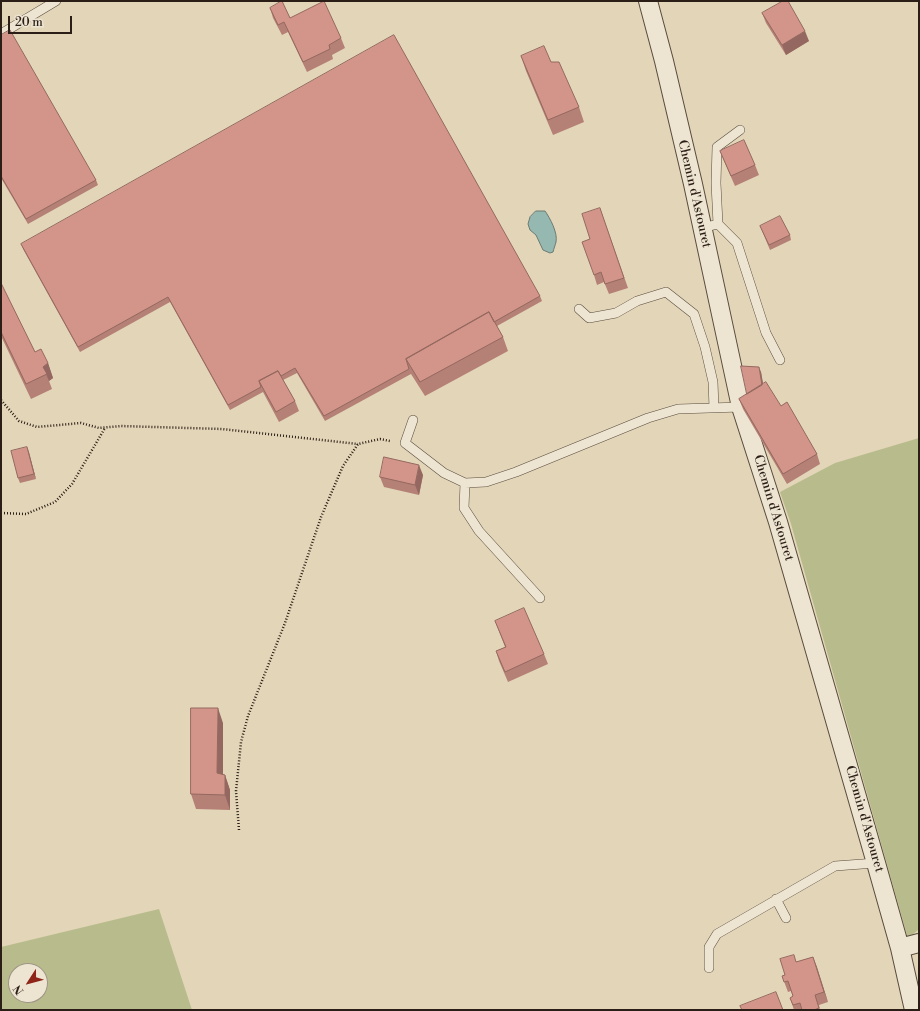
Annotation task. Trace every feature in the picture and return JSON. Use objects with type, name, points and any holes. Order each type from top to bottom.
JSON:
[{"type":"street","name":"Chemin d'Astouret","points":[[648,1],[710,226],[742,407],[778,522],[876,863],[900,948],[914,1010]]},
{"type":"street","points":[[900,948],[919,943]]},
{"type":"lane","points":[[1,34],[56,1]]},
{"type":"lane","points":[[740,130],[717,147],[716,183],[710,226],[737,243],[766,333],[780,360]]},
{"type":"lane","points":[[579,309],[589,318],[616,312],[637,301],[666,292],[694,314],[705,346],[713,382],[714,408]]},
{"type":"lane","points":[[413,420],[405,443],[444,473],[465,483],[486,482],[516,472],[648,418],[678,409],[742,407]]},
{"type":"lane","points":[[465,483],[464,508],[479,531],[540,598]]},
{"type":"lane","points":[[709,968],[709,947],[717,934],[835,866],[876,863]]},
{"type":"lane","points":[[776,899],[786,918]]},
{"type":"path","points":[[1,400],[19,421],[37,427],[81,423],[99,428],[121,426],[222,430],[358,444],[380,439],[405,443]]},
{"type":"path","points":[[1,513],[26,514],[55,502],[72,484],[106,428]]},
{"type":"path","points":[[239,830],[236,791],[241,742],[248,716],[284,623],[321,517],[343,466],[358,444]]},
{"type":"green space","points":[[919,438],[919,929],[908,939],[791,524],[780,492],[835,463]]},
{"type":"green space","points":[[159,909],[192,1010],[1,1010],[1,947]]},
{"type":"water","points":[[536,211],[545,211],[553,226],[556,234],[556,242],[553,252],[550,253],[543,250],[536,235],[530,230],[528,224],[530,217]]},
{"type":"building","points":[[282,1],[290,18],[324,1],[341,38],[329,45],[330,49],[303,62],[284,22],[278,25],[270,8]]},
{"type":"building","points":[[783,1],[788,1],[805,31],[782,45],[762,13]]},
{"type":"building","points":[[10,30],[96,180],[26,219],[1,176],[1,35]]},
{"type":"building","points":[[394,35],[540,296],[494,322],[489,312],[406,359],[409,369],[324,416],[295,368],[281,376],[278,371],[259,381],[261,387],[228,405],[168,297],[78,347],[21,244]]},
{"type":"building","points":[[544,46],[551,62],[559,62],[579,107],[548,120],[521,56]]},
{"type":"building","points":[[744,140],[755,165],[731,176],[720,151]]},
{"type":"building","points":[[600,208],[624,278],[605,284],[601,272],[594,275],[582,242],[590,239],[582,214]]},
{"type":"building","points":[[780,216],[790,235],[769,245],[760,226]]},
{"type":"building","points":[[2,285],[35,352],[41,349],[48,363],[43,367],[47,374],[26,384],[1,332]]},
{"type":"building","points":[[489,312],[503,337],[420,382],[406,359]]},
{"type":"building","points":[[741,366],[759,367],[762,385],[747,394]]},
{"type":"building","points":[[278,371],[295,401],[276,412],[259,381]]},
{"type":"building","points":[[766,382],[781,406],[787,402],[817,454],[783,474],[739,399]]},
{"type":"building","points":[[27,447],[34,474],[18,478],[11,451]]},
{"type":"building","points":[[384,457],[419,465],[415,485],[380,477]]},
{"type":"building","points":[[524,608],[544,654],[505,672],[496,651],[506,647],[495,621]]},
{"type":"building","points":[[191,708],[218,708],[217,773],[225,775],[225,795],[191,794]]},
{"type":"building","points":[[794,955],[796,962],[813,957],[824,992],[815,995],[819,1008],[814,1010],[802,1010],[800,1003],[793,1005],[790,998],[793,996],[788,981],[784,982],[782,976],[785,975],[780,959]]},
{"type":"building","points":[[776,992],[783,1010],[742,1010],[740,1006]]}]
